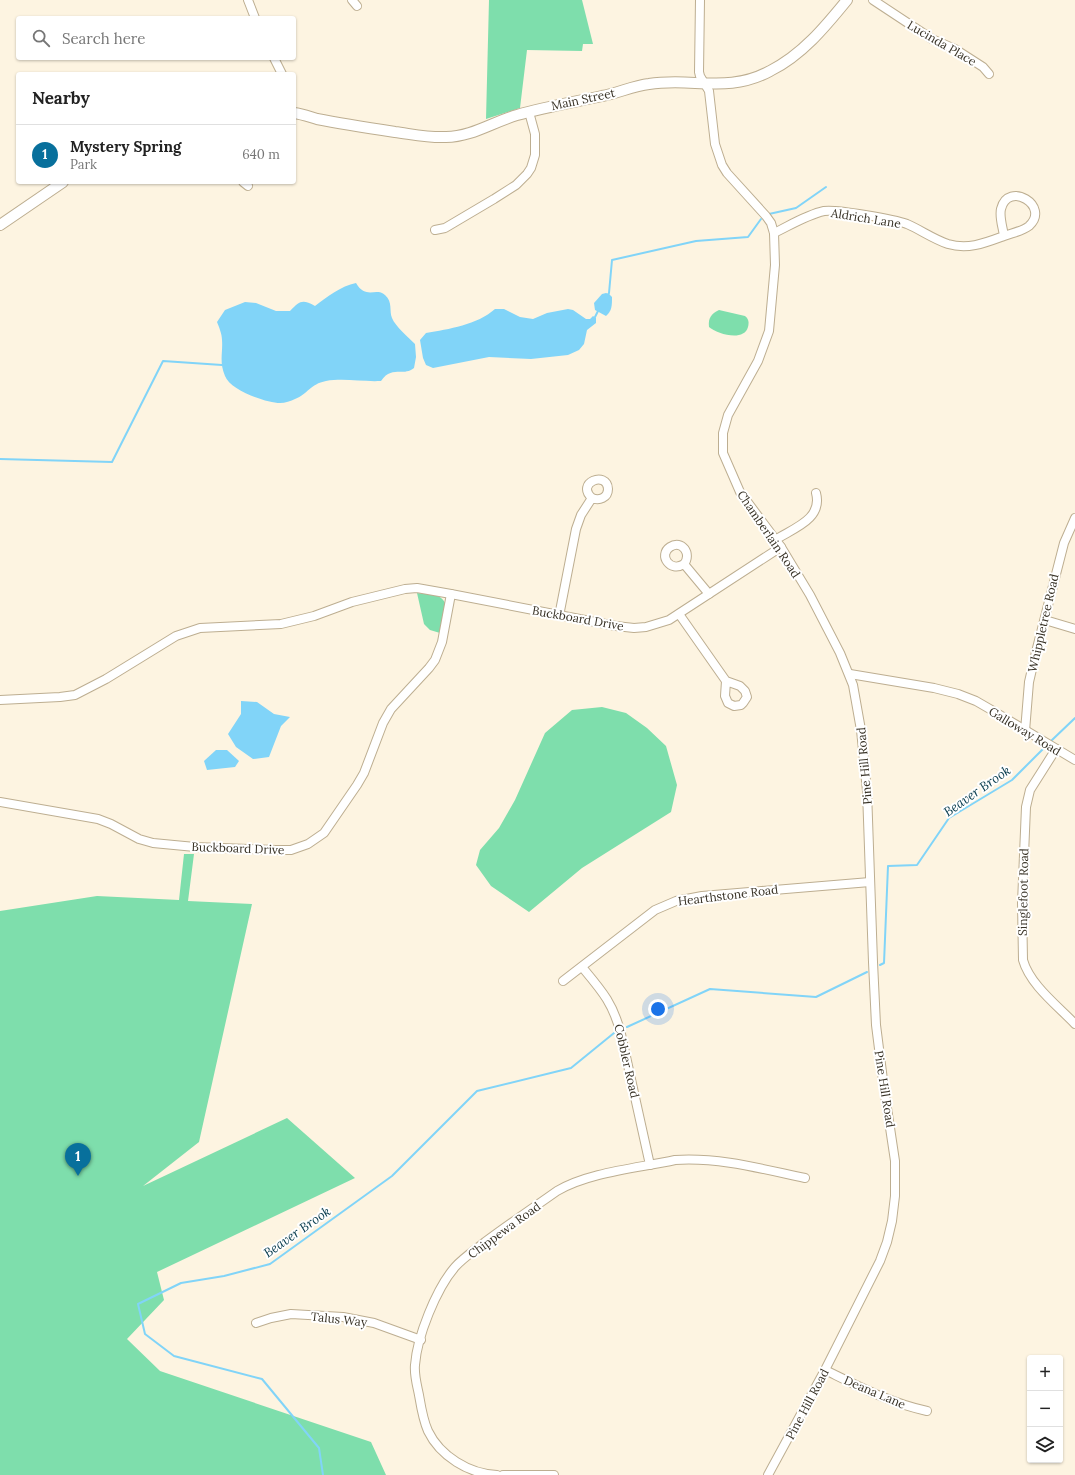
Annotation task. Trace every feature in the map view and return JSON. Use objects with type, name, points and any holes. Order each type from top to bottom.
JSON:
[{"type":"main road","name":"Main Street","points":[[296,110],[318,119],[373,129],[454,137],[504,119],[542,108],[604,96],[648,84],[726,84],[745,82],[771,71],[806,46],[847,0]]},
{"type":"main road","points":[[0,225],[60,184]]},
{"type":"street","points":[[248,0],[254,16]]},
{"type":"street","name":"Chamberlain Road","points":[[700,0],[699,72],[709,91],[715,144],[722,165],[766,216],[771,223],[774,233],[775,265],[769,331],[758,360],[728,415],[723,434],[723,453],[740,492],[781,547],[810,595],[850,674]]},
{"type":"street","name":"Lucinda Place","points":[[873,0],[932,40],[956,49],[983,67],[989,74]]},
{"type":"street","points":[[275,60],[281,72]]},
{"type":"street","points":[[435,230],[445,228],[494,199],[516,185],[527,174],[531,168],[535,155],[535,134],[529,112]]},
{"type":"street","name":"Aldrich Lane","points":[[774,233],[813,215],[830,211],[902,222],[936,239],[956,246],[976,245],[1004,236],[1024,229],[1033,221],[1034,216],[1032,204],[1028,200],[1017,196],[1011,197],[1003,204],[1001,215],[1004,236]]},
{"type":"street","points":[[775,540],[807,521],[816,512],[818,504],[816,493]]},
{"type":"street","points":[[559,616],[576,529],[581,515],[592,498]]},
{"type":"street","name":"Whippletree Road","points":[[1025,731],[1029,682],[1056,571],[1064,543],[1075,518]]},
{"type":"street","name":"Buckboard Drive","points":[[0,700],[75,695],[106,679],[176,636],[200,628],[282,624],[314,616],[352,602],[405,588],[417,588],[451,594],[616,626],[634,628],[646,627],[660,623],[679,614],[781,547]]},
{"type":"street","points":[[684,564],[709,594]]},
{"type":"street","name":"Buckboard Drive","points":[[0,802],[98,819],[111,824],[139,839],[153,843],[195,847],[276,850],[291,850],[308,844],[324,832],[364,773],[383,723],[391,709],[435,660],[442,642],[451,594]]},
{"type":"street","points":[[679,614],[726,681]]},
{"type":"street","points":[[1045,620],[1075,629]]},
{"type":"street","name":"Galloway Road","points":[[850,674],[934,688],[958,694],[976,701],[1075,760]]},
{"type":"street","name":"Pine Hill Road","points":[[768,1475],[825,1370],[880,1261],[890,1232],[895,1196],[895,1161],[876,1025],[867,791],[856,696],[850,674]]},
{"type":"street","name":"Singlefoot Road","points":[[1056,749],[1030,790],[1026,807],[1022,903],[1023,960],[1025,969],[1033,981],[1075,1024]]},
{"type":"street","name":"Hearthstone Road","points":[[563,982],[655,910],[676,901],[709,895],[870,882]]},
{"type":"street","name":"Cobbler Road","points":[[582,966],[609,1000],[618,1022],[650,1165]]},
{"type":"street","name":"Chippewa Road","points":[[497,1475],[481,1472],[457,1462],[444,1452],[430,1434],[423,1415],[416,1376],[416,1363],[421,1340],[428,1317],[446,1280],[456,1267],[472,1252],[504,1228],[566,1186],[586,1178],[675,1160],[700,1159],[726,1162],[805,1178]]},
{"type":"street","name":"Talus Way","points":[[256,1323],[291,1314],[343,1317],[374,1323],[421,1340]]},
{"type":"street","name":"Deana Lane","points":[[825,1370],[875,1394],[901,1404],[927,1411]]},
{"type":"street","points":[[503,1475],[554,1475]]},
{"type":"green space","points":[[489,0],[582,0],[593,44],[583,44],[582,51],[527,50],[520,108],[486,119]]},
{"type":"green space","points":[[719,310],[745,316],[749,323],[746,332],[730,335],[718,332],[709,327],[711,317]]},
{"type":"green space","points":[[417,593],[440,597],[445,603],[440,633],[430,630],[424,624]]},
{"type":"green space","points":[[602,707],[626,713],[647,728],[666,746],[677,785],[671,812],[582,868],[529,912],[491,886],[476,865],[480,850],[499,828],[515,800],[545,733],[572,710]]},
{"type":"green space","points":[[184,854],[194,854],[188,901],[252,904],[199,1142],[143,1186],[287,1118],[355,1178],[157,1272],[164,1300],[127,1339],[160,1371],[371,1442],[386,1475],[0,1475],[0,911],[97,896],[179,900]]},
{"type":"water","points":[[356,283],[363,291],[378,292],[385,295],[389,301],[391,315],[396,325],[415,344],[416,357],[414,368],[406,372],[389,373],[381,381],[340,380],[321,382],[299,397],[282,403],[266,401],[249,395],[228,381],[222,366],[222,338],[217,322],[225,310],[245,302],[256,303],[276,311],[290,311],[301,302],[307,302],[315,306],[340,289]]},
{"type":"water","points":[[606,293],[612,297],[612,305],[611,310],[606,316],[595,310],[594,303],[602,294]]},
{"type":"water","points":[[495,309],[504,309],[520,317],[533,319],[547,313],[568,309],[573,310],[586,319],[590,319],[593,316],[596,318],[596,323],[587,330],[584,344],[579,350],[568,355],[531,359],[489,357],[433,368],[426,365],[423,358],[420,340],[426,333],[471,323]]},
{"type":"water","points":[[241,701],[257,702],[274,714],[290,717],[281,726],[269,757],[253,759],[236,747],[228,734],[241,714]]},
{"type":"water","points":[[216,750],[227,750],[239,761],[235,767],[207,770],[204,761]]},
{"type":"waterway","points":[[769,214],[796,208],[826,187]]},
{"type":"waterway","points":[[608,295],[612,260],[696,241],[748,237],[761,219]]},
{"type":"waterway","points":[[595,317],[599,309]]},
{"type":"waterway","points":[[0,459],[112,462],[163,361],[222,365]]},
{"type":"waterway","name":"Beaver Brook","points":[[1052,740],[1075,718]]},
{"type":"waterway","name":"Beaver Brook","points":[[880,965],[884,963],[888,866],[917,865],[949,818],[1012,780],[1044,748]]},
{"type":"waterway","name":"Beaver Brook","points":[[627,1027],[710,989],[816,997],[867,972]]},
{"type":"waterway","name":"Beaver Brook","points":[[323,1475],[319,1448],[262,1379],[174,1356],[145,1334],[138,1304],[181,1283],[224,1276],[270,1264],[392,1176],[477,1091],[571,1068],[614,1033]]},
{"type":"place","name":"Mystery Spring","points":[[78,1176]]}]
